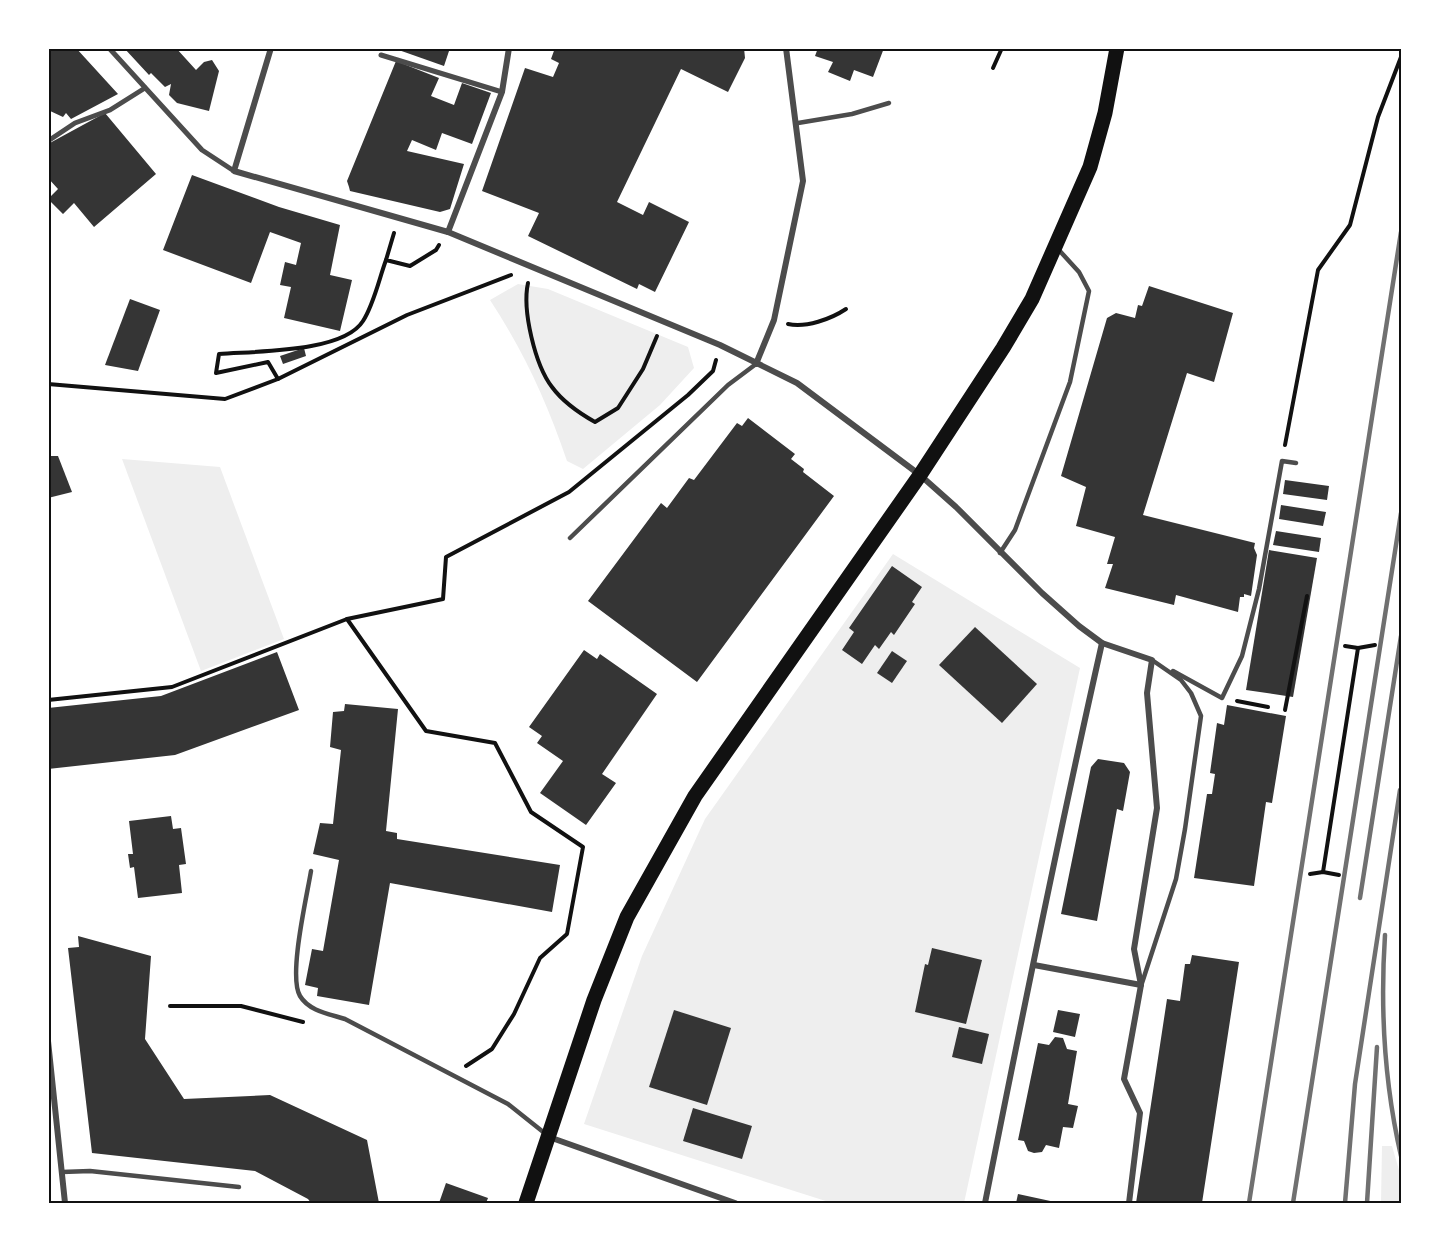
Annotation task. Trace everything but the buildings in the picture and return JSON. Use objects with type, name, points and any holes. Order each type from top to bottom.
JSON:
[{"type":"main road","points":[[526,1203],[594,1000],[627,916],[695,796],[920,475],[1003,348],[1057,247],[1098,142],[1117,48]]},
{"type":"street","points":[[109,48],[202,150],[234,171],[448,232],[720,345],[796,383],[920,475],[956,507],[1000,554],[1042,593],[1102,643],[1152,660],[1147,693],[1157,808],[1134,949],[1141,985],[1124,1079],[1140,1113],[1129,1203]]},
{"type":"street","points":[[234,171],[272,48]]},
{"type":"street","points":[[448,232],[502,92],[508,48]]},
{"type":"street","points":[[756,364],[774,320],[802,194],[798,123],[786,48]]},
{"type":"street","points":[[381,55],[502,92]]},
{"type":"street","points":[[48,141],[75,123],[110,110],[146,88]]},
{"type":"street","points":[[985,1203],[1034,965],[1057,838],[1102,643]]},
{"type":"street","points":[[1034,965],[1141,985]]},
{"type":"street","points":[[48,1041],[65,1203]]},
{"type":"street","points":[[549,1137],[735,1203]]},
{"type":"lane","points":[[798,123],[852,114],[889,103]]},
{"type":"lane","points":[[1000,554],[1015,530],[1070,382],[1089,291],[1079,272],[1057,247]]},
{"type":"lane","points":[[570,538],[728,386],[756,364]]},
{"type":"lane","points":[[1152,660],[1222,698],[1242,656],[1258,589],[1282,461],[1296,463]]},
{"type":"lane","points":[[1141,985],[1176,879],[1201,716],[1191,693],[1180,680],[1152,660]]},
{"type":"lane","points":[[311,871],[295,976],[300,996],[317,1010],[345,1019],[508,1104],[549,1137]]},
{"type":"lane","points":[[62,1172],[90,1171],[239,1186]]},
{"type":"path","points":[[993,68],[1002,48]]},
{"type":"path","points":[[1282,461],[1318,270],[1350,225],[1378,117],[1401,57]]},
{"type":"path","points":[[278,379],[268,362],[216,373],[219,354],[313,346],[345,337],[363,322],[386,260],[398,219]]},
{"type":"path","points":[[386,260],[410,266],[436,250],[448,232]]},
{"type":"path","points":[[531,268],[525,293],[536,356],[551,386],[574,410],[595,422],[618,408],[643,369],[663,323]]},
{"type":"path","points":[[48,384],[225,399],[278,379],[407,315],[531,268]]},
{"type":"path","points":[[774,320],[795,326],[833,318],[846,309]]},
{"type":"path","points":[[48,700],[172,687],[347,619],[443,600],[446,557],[569,492],[688,395],[713,371],[720,345]]},
{"type":"path","points":[[1285,710],[1307,596]]},
{"type":"path","points":[[347,619],[426,731],[495,743],[531,812],[583,847],[567,934],[540,958],[514,1014],[492,1049],[467,1065],[461,1078]]},
{"type":"path","points":[[1346,645],[1358,648],[1375,645]]},
{"type":"path","points":[[1323,872],[1358,648]]},
{"type":"path","points":[[1222,698],[1268,707]]},
{"type":"path","points":[[1310,874],[1323,872],[1339,875]]},
{"type":"path","points":[[170,1006],[241,1006],[304,1022],[317,1010]]},
{"type":"shaded area","points":[[518,284],[548,289],[688,347],[694,368],[660,405],[583,469],[567,461],[534,378],[490,300]]},
{"type":"shaded area","points":[[122,459],[220,467],[284,639],[201,671]]},
{"type":"shaded area","points":[[893,554],[1080,668],[964,1203],[832,1203],[584,1124],[642,956],[705,819]]},
{"type":"shaded area","points":[[1382,1146],[1392,1146],[1401,1177],[1401,1203],[1381,1203]]},
{"type":"railway","points":[[1249,1203],[1401,232]]},
{"type":"railway","points":[[1293,1203],[1401,513]]},
{"type":"railway","points":[[1360,898],[1401,636]]},
{"type":"railway","points":[[1345,1203],[1355,1084],[1400,790]]},
{"type":"railway","points":[[1385,935],[1383,1019],[1387,1074],[1401,1156]]},
{"type":"railway","points":[[1367,1203],[1377,1047]]}]
